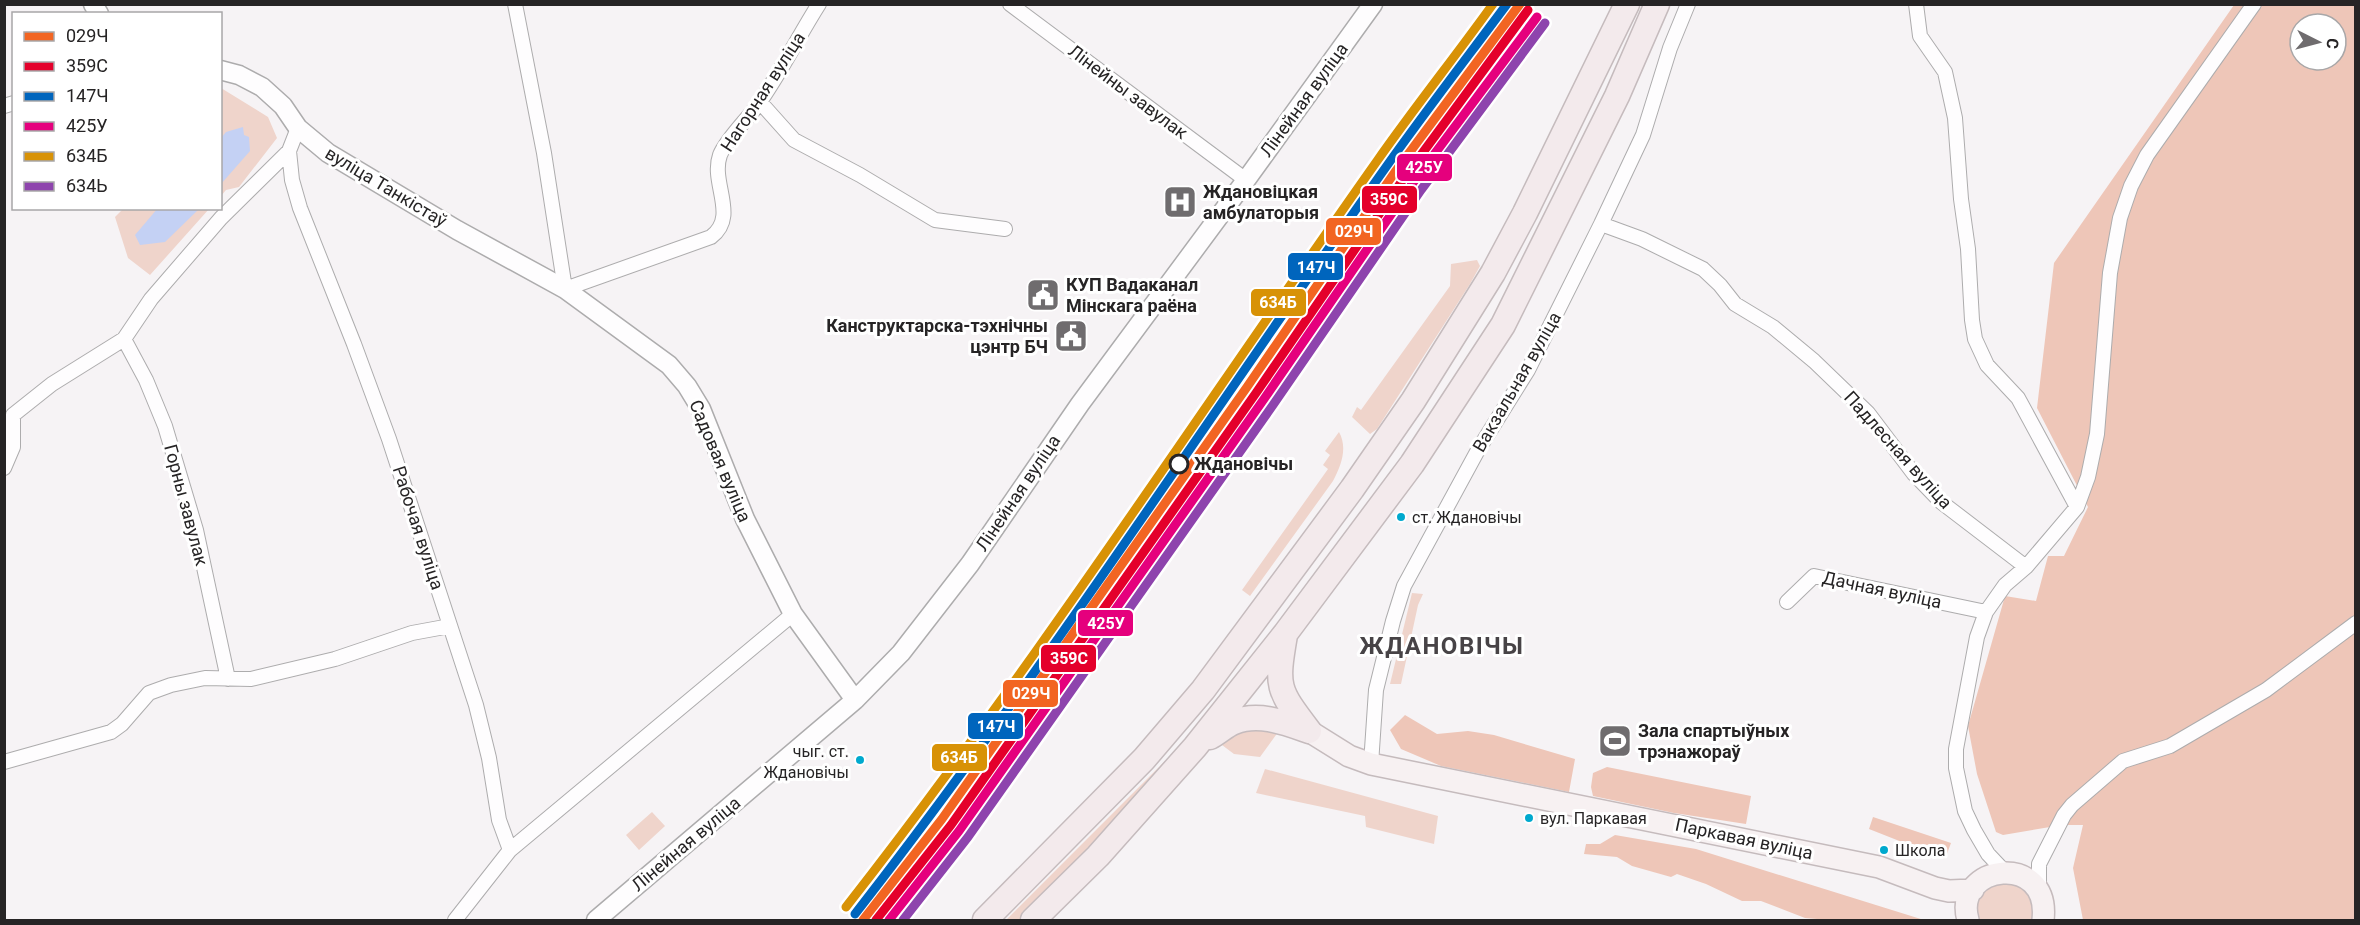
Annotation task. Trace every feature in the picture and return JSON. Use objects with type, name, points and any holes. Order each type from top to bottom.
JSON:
[{"type":"highway","points":[[985,921],[1144,759],[1203,690],[1413,401],[1493,273],[1525,213],[1627,4]]},
{"type":"highway","points":[[1033,921],[1098,856],[1195,747],[1285,634],[1412,464],[1503,325],[1617,96],[1657,4]]},
{"type":"highway","points":[[1285,634],[1279,679],[1283,694],[1309,731]]},
{"type":"highway","points":[[1195,747],[1234,722],[1248,720],[1281,721],[1309,731]]},
{"type":"main road","name":"Паркавая вуліца","points":[[1309,731],[1349,756],[1371,764],[1879,867],[1949,891],[2004,874]]},
{"type":"main road","points":[[1967,918],[1968,902],[2004,874],[2034,884],[2044,908],[2044,920]]},
{"type":"main road","name":"Паркавая вуліца","points":[[1935,888],[1967,918]]},
{"type":"street","points":[[515,4],[544,153],[565,289]]},
{"type":"street","name":"Нагорная вуліца","points":[[565,289],[717,233],[723,223],[724,214],[719,178],[721,154],[760,102],[819,4]]},
{"type":"street","name":"Лінейны завулак","points":[[1010,4],[1246,180]]},
{"type":"street","name":"Лінейная вуліца","points":[[596,921],[855,700],[901,653],[970,564],[1080,404],[1246,180],[1372,4]]},
{"type":"street","name":"Вакзальная вуліца","points":[[1371,764],[1376,690],[1404,586],[1478,450],[1528,370],[1601,224],[1643,135],[1670,48],[1688,4]]},
{"type":"street","points":[[1916,4],[1920,36],[1945,72],[1955,118],[1975,339],[1987,365],[2018,398],[2077,507]]},
{"type":"street","points":[[2254,4],[2146,155],[2127,196],[2120,218],[2110,273],[2097,434],[2088,477],[2077,507],[2026,567],[2005,585],[1986,612],[1976,647],[1956,748],[1956,768],[1965,811],[1988,854],[2004,874],[2053,836],[2072,805],[2123,761],[2170,746],[2256,696],[2311,658],[2355,623]]},
{"type":"street","name":"вуліца Танкістаў","points":[[222,71],[239,75],[262,87],[283,106],[298,129],[328,153],[457,230],[565,289]]},
{"type":"street","points":[[760,102],[794,140],[860,175],[935,220],[1005,229]]},
{"type":"street","name":"Рабочая вуліца","points":[[298,129],[289,151],[292,180],[300,208],[389,439],[476,705],[489,758],[499,820],[510,850]]},
{"type":"street","points":[[4,468],[13,447],[9,413],[124,339],[151,299],[221,218],[289,151]]},
{"type":"street","name":"Падлесная вуліца","points":[[1601,224],[1642,239],[1703,269],[1735,304],[1773,327],[1868,413],[1914,474],[1941,502],[2026,567]]},
{"type":"street","name":"Садовая вуліца","points":[[565,289],[669,365],[687,386],[701,409],[745,519],[794,614],[855,700]]},
{"type":"street","name":"Горны завулак","points":[[124,339],[146,380],[165,426],[196,530],[228,679]]},
{"type":"street","name":"Дачная вуліца","points":[[1787,602],[1814,576],[1986,612]]},
{"type":"street","points":[[455,921],[510,850],[794,614]]},
{"type":"street","points":[[4,762],[111,732],[122,724],[149,693],[171,685],[205,678],[250,679],[335,659],[412,633],[450,626]]},
{"type":"shaded area","points":[[2234,5],[2355,5],[2355,920],[2083,920],[2073,868],[2083,825],[2062,825],[2003,835],[1996,832],[1977,774],[1968,726],[2005,596],[2036,601],[2048,556],[2064,556],[2088,507],[2037,408],[2054,263]]},
{"type":"shaded area","points":[[222,89],[268,117],[277,138],[239,187],[226,190],[222,195]]},
{"type":"shaded area","points":[[122,210],[208,210],[150,275],[128,258],[115,217]]},
{"type":"shaded area","points":[[1477,260],[1480,266],[1470,284],[1377,429],[1370,434],[1352,417],[1357,407],[1361,410],[1450,286],[1451,264]]},
{"type":"shaded area","points":[[1339,432],[1343,451],[1341,463],[1333,481],[1250,596],[1242,590],[1328,469],[1323,465],[1330,455],[1325,451]]},
{"type":"shaded area","points":[[1412,593],[1423,594],[1418,605],[1401,684],[1390,684]]},
{"type":"shaded area","points":[[1405,715],[1437,734],[1468,731],[1494,735],[1575,759],[1569,792],[1441,766],[1401,749],[1390,730]]},
{"type":"shaded area","points":[[1244,726],[1281,728],[1260,757],[1234,754],[1222,745],[1231,733]]},
{"type":"shaded area","points":[[1207,727],[1034,907],[1020,920],[1006,920],[1197,729]]},
{"type":"shaded area","points":[[1607,767],[1751,796],[1746,824],[1674,813],[1593,796],[1591,787],[1593,773]]},
{"type":"shaded area","points":[[1265,769],[1438,816],[1434,844],[1366,827],[1365,816],[1256,793]]},
{"type":"shaded area","points":[[652,812],[665,826],[639,850],[626,835]]},
{"type":"shaded area","points":[[1873,817],[1951,843],[1945,859],[1869,829]]},
{"type":"shaded area","points":[[1615,835],[1696,849],[1924,920],[1805,918],[1761,901],[1742,901],[1706,884],[1677,874],[1671,877],[1632,866],[1617,857],[1584,854],[1586,844],[1600,844]]},
{"type":"shaded area","points":[[2009,879],[2032,892],[2036,920],[1976,920],[1975,903],[1984,888]]},
{"type":"water","points":[[243,127],[244,135],[249,137],[250,151],[222,183],[222,137],[226,132]]},
{"type":"water","points":[[156,210],[198,210],[165,242],[140,245],[135,235]]},
{"type":"railway","points":[[1254,392],[1404,178],[1508,39]]},
{"type":"railway","points":[[880,920],[915,876],[1140,558]]},
{"type":"transit line","name":"634Б","points":[[846,907],[984,724],[1377,161],[1493,4]]},
{"type":"transit line","name":"147Ч","points":[[855,914],[992,731],[1125,544],[1386,167],[1507,4]]},
{"type":"transit line","name":"029Ч","points":[[863,920],[942,819],[1247,387],[1395,172],[1520,4]]},
{"type":"transit line","name":"359С","points":[[876,920],[951,825],[1256,393],[1404,178],[1528,10]]},
{"type":"transit line","name":"425У","points":[[889,920],[959,831],[1264,399],[1412,184],[1537,17]]},
{"type":"transit line","name":"634Ь","points":[[903,920],[968,837],[1273,405],[1421,190],[1545,23]]},
{"type":"place","name":"Ждановіцкая амбулаторыя","points":[[1180,202]]},
{"type":"place","name":"КУП Вадаканал Мінскага раёна","points":[[1043,295]]},
{"type":"place","name":"Канструктарска-тэхнічны цэнтр БЧ","points":[[1071,336]]},
{"type":"place","name":"Ждановічы","points":[[1179,464]]},
{"type":"place","name":"ст. Ждановічы","points":[[1401,517]]},
{"type":"place","name":"Зала спартыўных трэнажораў","points":[[1615,741]]},
{"type":"place","name":"чыг. ст. Ждановічы","points":[[860,760]]},
{"type":"place","name":"вул. Паркавая","points":[[1529,818]]},
{"type":"place","name":"Школа","points":[[1884,850]]},
{"type":"district","name":"ЖДАНОВІЧЫ","points":[[1442,646]]}]
